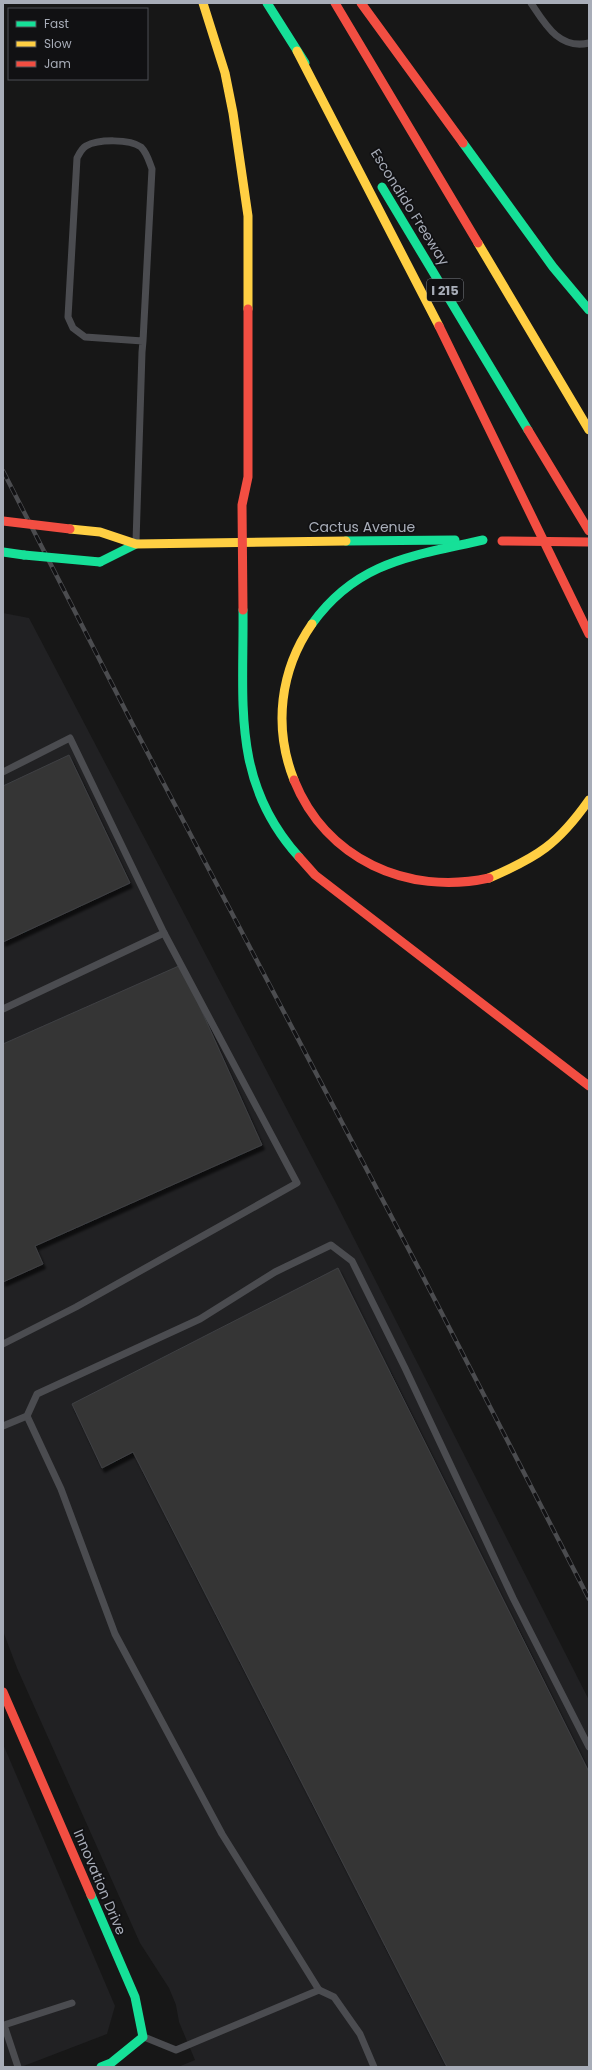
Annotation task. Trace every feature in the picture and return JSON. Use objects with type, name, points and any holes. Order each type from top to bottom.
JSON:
[{"type":"main road","points":[[203,3],[225,73],[234,113],[248,216],[248,477],[242,505],[244,702],[246,752],[256,788],[271,820],[286,846],[315,875],[589,1086]]},
{"type":"main road","name":"Escondido Freeway","points":[[268,3],[359,150]]},
{"type":"main road","points":[[335,3],[589,430]]},
{"type":"main road","points":[[361,3],[553,267],[589,310]]},
{"type":"main road","points":[[298,51],[437,323],[589,634]]},
{"type":"main road","name":"Escondido Freeway","points":[[376,177],[555,471],[589,531]]},
{"type":"main road","name":"Cactus Avenue","points":[[3,521],[100,532],[136,544],[483,540],[589,542]]},
{"type":"main road","points":[[483,540],[409,558],[360,577],[326,605],[312,622],[297,648],[287,673],[281,707],[282,736],[292,780],[305,806],[320,827],[346,850],[383,872],[416,881],[434,883],[475,881],[502,873],[523,864],[558,839],[574,822],[589,800]]},
{"type":"main road","name":"Cactus Avenue","points":[[3,552],[41,558],[100,562],[136,544]]},
{"type":"main road","name":"Innovation Drive","points":[[3,1692],[135,1997],[143,2037]]},
{"type":"main road","points":[[101,2067],[111,2063],[143,2037]]},
{"type":"lane","points":[[531,3],[546,26],[557,38],[570,43],[589,43]]},
{"type":"lane","points":[[136,544],[142,341],[152,169],[148,156],[141,147],[130,142],[95,142],[85,146],[77,158],[68,317],[73,328],[85,337],[142,341]]},
{"type":"lane","points":[[3,772],[70,738],[164,933],[297,1183],[76,1307],[3,1344]]},
{"type":"lane","points":[[3,1009],[164,933]]},
{"type":"lane","points":[[3,1426],[27,1416],[38,1394],[200,1318],[275,1272],[331,1246],[352,1261],[405,1368],[513,1598],[589,1747]]},
{"type":"lane","points":[[27,1416],[62,1489],[116,1634],[222,1834],[319,1990],[334,1997],[360,2034],[374,2067]]},
{"type":"lane","points":[[143,2037],[176,2050],[319,1990]]},
{"type":"lane","points":[[18,2067],[4,2025],[72,2002]]},
{"type":"shaded area","points":[[3,613],[29,618],[335,1201],[589,1700],[589,2067],[178,2067],[195,2060],[179,2022],[176,2005],[169,1988],[140,1943],[17,1668],[3,1631]]},
{"type":"shaded area","points":[[3,1744],[115,2006],[107,2034],[21,2067],[3,2067]]},
{"type":"building","points":[[69,755],[130,883],[3,942],[3,786]]},
{"type":"building","points":[[181,965],[262,1145],[35,1246],[43,1264],[3,1282],[3,1044]]},
{"type":"building","points":[[338,1268],[589,1772],[589,2067],[447,2067],[133,1452],[102,1468],[72,1404]]},
{"type":"railway","points":[[3,471],[134,727],[419,1269],[589,1599]]},
{"type":"traffic: fast","points":[[267,3],[305,63]]},
{"type":"traffic: fast","points":[[463,143],[553,267],[589,310]]},
{"type":"traffic: fast","points":[[382,187],[528,430]]},
{"type":"traffic: fast","points":[[346,541],[455,540]]},
{"type":"traffic: fast","points":[[312,624],[329,603],[367,574],[388,564],[410,557],[483,540]]},
{"type":"traffic: fast","points":[[100,562],[136,544]]},
{"type":"traffic: fast","points":[[3,552],[24,555]]},
{"type":"traffic: fast","points":[[24,555],[100,562]]},
{"type":"traffic: fast","points":[[243,610],[243,709],[246,740],[252,770],[262,800],[277,829],[299,857]]},
{"type":"traffic: fast","points":[[91,1895],[135,1997],[143,2037],[111,2063],[101,2067]]},
{"type":"traffic: slow","points":[[203,3],[225,73],[233,113],[248,216],[248,309]]},
{"type":"traffic: slow","points":[[297,51],[439,326]]},
{"type":"traffic: slow","points":[[478,243],[589,430]]},
{"type":"traffic: slow","points":[[70,529],[100,532],[136,544],[346,541]]},
{"type":"traffic: slow","points":[[294,780],[287,760],[283,740],[283,699],[293,660],[301,642],[312,624]]},
{"type":"traffic: slow","points":[[489,878],[521,863],[546,848],[567,828],[589,800]]},
{"type":"traffic: jam","points":[[335,3],[478,243]]},
{"type":"traffic: jam","points":[[361,3],[463,143]]},
{"type":"traffic: jam","points":[[243,610],[242,505],[248,477],[248,309]]},
{"type":"traffic: jam","points":[[439,326],[589,634]]},
{"type":"traffic: jam","points":[[528,430],[589,531]]},
{"type":"traffic: jam","points":[[3,521],[70,529]]},
{"type":"traffic: jam","points":[[502,541],[589,542]]},
{"type":"traffic: jam","points":[[294,780],[308,808],[326,831],[348,850],[373,865],[400,876],[428,881],[458,882],[489,878]]},
{"type":"traffic: jam","points":[[299,857],[315,875],[589,1086]]},
{"type":"traffic: jam","points":[[3,1692],[91,1895]]}]
